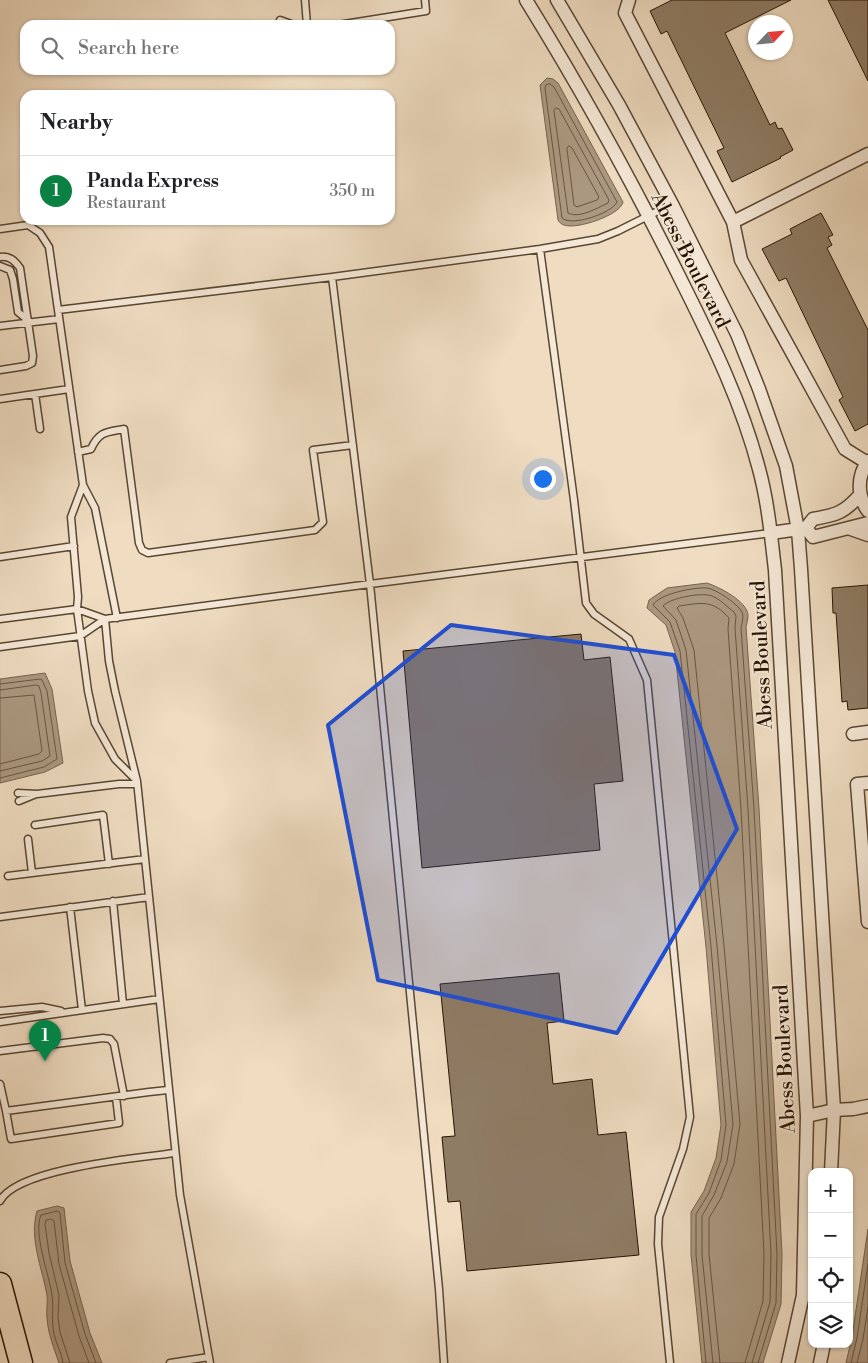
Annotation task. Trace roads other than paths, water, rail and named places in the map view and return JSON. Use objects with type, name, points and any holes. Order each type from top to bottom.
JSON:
[{"type":"highway","points":[[0,1284],[21,1363]]},
{"type":"street","name":"Abess Boulevard","points":[[526,0],[598,121],[650,216],[718,355],[740,408],[760,470],[771,533],[776,590],[807,1116],[803,1295],[788,1363]]},
{"type":"street","name":"Abess Boulevard","points":[[557,0],[619,105],[672,204],[737,334],[759,388],[786,466],[802,529],[834,1110],[832,1168]]},
{"type":"street","points":[[629,0],[625,13],[733,222],[741,260],[845,449],[867,462],[861,473],[859,484],[860,495],[868,511]]},
{"type":"street","points":[[733,222],[868,154]]},
{"type":"street","points":[[771,533],[802,529],[813,519],[834,515],[849,508],[860,495]]},
{"type":"street","points":[[802,529],[814,537],[868,523]]},
{"type":"street","points":[[848,528],[868,535]]},
{"type":"street","points":[[853,734],[868,732]]},
{"type":"street","points":[[868,783],[856,784],[868,922]]},
{"type":"street","points":[[807,1116],[834,1110],[868,1106]]},
{"type":"street","points":[[820,1363],[823,1348]]},
{"type":"lane","points":[[305,0],[307,20]]},
{"type":"lane","points":[[369,20],[426,11],[426,0]]},
{"type":"lane","points":[[58,310],[332,277],[540,249],[598,239],[672,204]]},
{"type":"lane","points":[[0,229],[28,225],[40,233],[49,247],[83,485],[95,508],[117,618]]},
{"type":"lane","points":[[540,249],[586,603],[594,614],[629,639],[647,680],[690,1117],[683,1149],[660,1217],[658,1244],[670,1363]]},
{"type":"lane","points":[[0,257],[7,256],[14,260],[20,268],[30,322],[33,356],[32,363],[26,366],[0,370]]},
{"type":"lane","points":[[0,266],[10,270],[18,312],[30,322]]},
{"type":"lane","points":[[332,277],[370,584],[439,1289],[444,1363]]},
{"type":"lane","points":[[0,326],[59,318]]},
{"type":"lane","points":[[0,399],[69,389]]},
{"type":"lane","points":[[35,394],[40,428]]},
{"type":"lane","points":[[78,452],[91,449],[98,436],[105,432],[124,429],[139,543],[142,550],[148,553],[315,530],[323,522],[312,450],[353,445]]},
{"type":"lane","points":[[83,485],[72,517],[78,597],[77,609],[88,691],[95,723],[115,759],[137,782]]},
{"type":"lane","points":[[0,647],[80,636],[105,620],[117,618],[771,533]]},
{"type":"lane","points":[[0,556],[74,546]]},
{"type":"lane","points":[[0,619],[77,609],[105,620]]},
{"type":"lane","points":[[105,620],[112,676],[137,782],[180,1195],[210,1360],[170,1363]]},
{"type":"lane","points":[[18,793],[37,794],[137,782]]},
{"type":"lane","points":[[19,801],[37,794]]},
{"type":"lane","points":[[35,825],[103,815],[110,864]]},
{"type":"lane","points":[[28,839],[32,874]]},
{"type":"lane","points":[[8,876],[145,859]]},
{"type":"lane","points":[[0,917],[149,897]]},
{"type":"lane","points":[[113,901],[123,1004]]},
{"type":"lane","points":[[70,907],[82,1010]]},
{"type":"lane","points":[[0,1022],[159,999]]},
{"type":"lane","points":[[0,1011],[42,1007],[65,1012]]},
{"type":"lane","points":[[0,1052],[103,1038],[110,1039],[114,1044],[124,1096]]},
{"type":"lane","points":[[0,1084],[11,1139],[119,1123],[116,1097]]},
{"type":"lane","points":[[6,1111],[168,1090]]},
{"type":"lane","points":[[0,1201],[3,1196],[17,1185],[40,1175],[130,1158],[175,1153]]},
{"type":"water","points":[[547,78],[553,79],[558,83],[623,202],[615,212],[597,220],[570,226],[563,225],[558,220],[540,85]]},
{"type":"water","points":[[707,583],[725,591],[738,600],[748,615],[746,627],[759,808],[782,1254],[781,1304],[763,1363],[702,1363],[691,1255],[691,1212],[704,1191],[716,1158],[721,1125],[706,947],[675,652],[666,625],[647,608],[649,600],[667,588]]},
{"type":"water","points":[[45,673],[52,689],[63,763],[45,772],[0,783],[0,679]]},
{"type":"water","points":[[57,1206],[64,1208],[70,1261],[90,1333],[102,1363],[59,1363],[52,1341],[47,1318],[47,1295],[34,1232],[37,1211]]},
{"type":"water","points":[[868,1229],[868,1363],[846,1363],[849,1348],[853,1348],[853,1330]]},
{"type":"place","name":"Panda Express","points":[[45,1061]]}]
